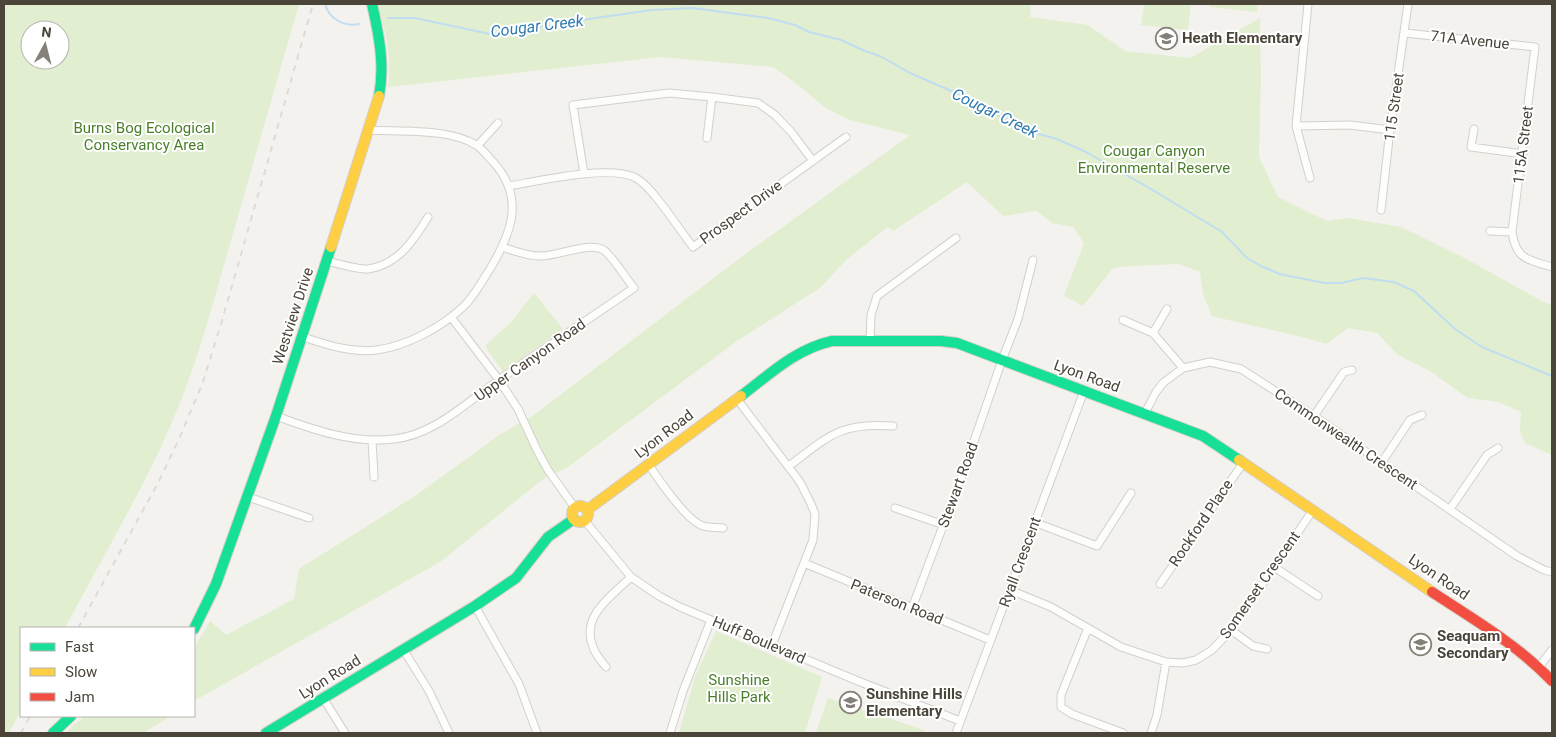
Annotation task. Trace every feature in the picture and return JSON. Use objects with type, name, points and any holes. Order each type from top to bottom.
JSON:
[{"type":"street","name":"Westview Drive","points":[[195,627],[216,584],[248,497],[302,337],[378,100],[383,71],[383,55],[372,4]]},
{"type":"street","points":[[1308,4],[1296,126],[1310,178]]},
{"type":"street","name":"115 Street","points":[[1381,210],[1408,4]]},
{"type":"street","name":"71A Avenue","points":[[1405,33],[1535,47]]},
{"type":"street","name":"115A Street","points":[[1535,47],[1512,232],[1514,244],[1525,259],[1552,267]]},
{"type":"street","points":[[584,174],[574,105],[669,93],[760,104],[781,121],[813,161]]},
{"type":"street","points":[[707,138],[712,97]]},
{"type":"street","points":[[478,145],[498,123]]},
{"type":"street","points":[[1296,126],[1350,125],[1390,130]]},
{"type":"street","points":[[302,337],[341,349],[359,351],[378,350],[417,337],[451,317],[465,305],[480,286],[502,247],[511,224],[513,214],[508,186],[500,170],[478,145],[453,134],[368,130]]},
{"type":"street","points":[[1474,130],[1471,147],[1523,154]]},
{"type":"street","name":"Prospect Drive","points":[[508,186],[584,174],[617,173],[634,177],[650,189],[693,247],[846,137]]},
{"type":"street","points":[[326,261],[368,269],[392,260],[413,242],[428,217]]},
{"type":"street","points":[[1490,231],[1512,232]]},
{"type":"street","points":[[870,341],[871,315],[877,296],[956,238]]},
{"type":"street","name":"Upper Canyon Road","points":[[276,416],[318,431],[356,439],[396,439],[417,433],[451,415],[634,288],[604,251],[597,247],[540,256],[522,254],[502,247]]},
{"type":"street","name":"Stewart Road","points":[[912,608],[1018,319],[1033,260]]},
{"type":"street","points":[[1154,332],[1167,309]]},
{"type":"street","points":[[451,317],[499,380],[518,409],[537,450],[574,514],[580,522],[586,515],[581,506],[574,514]]},
{"type":"street","points":[[1123,320],[1154,332],[1184,368]]},
{"type":"street","name":"Lyon Road","points":[[586,515],[648,465],[737,398],[800,352],[815,345],[832,341],[941,341],[957,343],[1203,436],[1508,642],[1539,667],[1552,681]]},
{"type":"street","name":"Commonwealth Crescent","points":[[1145,413],[1156,392],[1164,383],[1184,368],[1210,362],[1241,369],[1382,462],[1517,556],[1544,570],[1552,572]]},
{"type":"street","points":[[1314,416],[1344,372],[1352,370]]},
{"type":"street","name":"Ryall Crescent","points":[[956,733],[1084,391]]},
{"type":"street","points":[[737,398],[800,482],[812,504],[814,514],[813,540],[772,645]]},
{"type":"street","points":[[1382,462],[1410,420],[1422,415]]},
{"type":"street","points":[[789,466],[830,435],[843,429],[872,424],[894,426]]},
{"type":"street","points":[[372,440],[374,477]]},
{"type":"street","points":[[1450,509],[1487,455],[1498,448]]},
{"type":"street","name":"Rockford Place","points":[[1160,584],[1243,462]]},
{"type":"street","points":[[648,465],[664,489],[690,516],[702,526],[723,528]]},
{"type":"street","points":[[1034,522],[1097,546],[1130,493]]},
{"type":"street","points":[[248,497],[309,518]]},
{"type":"street","points":[[895,508],[944,525]]},
{"type":"street","name":"Somerset Crescent","points":[[1010,590],[1051,607],[1122,647],[1166,662],[1183,663],[1196,660],[1212,650],[1231,630],[1313,510]]},
{"type":"street","name":"Lyon Road","points":[[266,733],[475,606],[516,578],[548,537],[574,514]]},
{"type":"street","name":"Huff Boulevard","points":[[586,515],[631,577],[659,596],[710,620],[960,721]]},
{"type":"street","name":"Paterson Road","points":[[804,563],[990,640]]},
{"type":"street","points":[[1274,567],[1318,596]]},
{"type":"street","points":[[606,667],[593,647],[589,634],[590,621],[597,610],[631,577]]},
{"type":"street","points":[[475,606],[519,684],[537,733]]},
{"type":"street","points":[[670,733],[683,691],[710,620]]},
{"type":"street","points":[[1088,628],[1061,695],[1061,707],[1109,731],[1123,733]]},
{"type":"street","points":[[1231,630],[1253,646],[1267,648]]},
{"type":"street","points":[[403,649],[429,691],[449,733]]},
{"type":"street","points":[[1539,667],[1552,650]]},
{"type":"street","points":[[1151,733],[1157,715],[1166,662]]},
{"type":"street","points":[[323,698],[345,733]]},
{"type":"street","points":[[53,733],[70,717]]},
{"type":"green space","name":"Burns Bog Ecological Conservancy Area","points":[[4,4],[299,4],[207,324],[180,403],[149,472],[66,627],[20,627],[20,712],[9,733],[4,733]]},
{"type":"green space","name":"Cougar Canyon Environmental Reserve","points":[[376,4],[1031,4],[1030,17],[1088,25],[1125,51],[1190,58],[1260,18],[1259,157],[1278,197],[1327,221],[1348,218],[1401,227],[1465,258],[1552,305],[1552,455],[1525,443],[1520,432],[1521,412],[1498,402],[1468,398],[1430,371],[1398,355],[1377,333],[1348,328],[1326,344],[1212,316],[1203,294],[1200,272],[1179,264],[1113,268],[1083,306],[1064,296],[1084,243],[1073,227],[1052,223],[1037,211],[1003,216],[967,182],[893,231],[888,227],[847,259],[820,288],[737,341],[568,467],[542,480],[440,562],[195,700],[195,646],[210,621],[226,635],[294,599],[299,569],[418,494],[499,435],[534,415],[740,258],[910,135],[850,120],[827,109],[773,67],[661,57],[388,87],[388,45]]},
{"type":"green space","points":[[1144,4],[1191,4],[1188,30],[1141,25]]},
{"type":"green space","points":[[1210,4],[1258,4],[1257,12],[1210,7]]},
{"type":"green space","points":[[534,293],[563,329],[503,372],[485,346],[511,322]]},
{"type":"green space","name":"Sunshine Hills Park","points":[[716,631],[822,677],[805,733],[679,733],[695,677]]},
{"type":"green space","points":[[828,698],[924,730],[923,733],[816,733]]},
{"type":"green space","points":[[85,717],[169,717],[143,733],[66,733]]},
{"type":"waterway","name":"Cougar Creek","points":[[325,4],[330,14],[338,21],[353,25],[359,24]]},
{"type":"waterway","name":"Cougar Creek","points":[[388,18],[415,18],[490,34],[531,30],[542,26],[652,10],[692,8],[768,18],[795,25],[809,32],[841,40],[880,56],[910,73],[965,97],[1028,131],[1057,139],[1086,152],[1222,232],[1247,258],[1263,267],[1280,274],[1324,283],[1341,283],[1363,278],[1394,282],[1414,291],[1455,329],[1482,347],[1552,376]]},
{"type":"railway","points":[[79,627],[158,483],[203,382],[313,4]]},
{"type":"railway","points":[[21,733],[29,717]]},
{"type":"traffic: fast","points":[[372,4],[381,61],[379,96]]},
{"type":"traffic: fast","points":[[195,627],[216,584],[276,416],[331,247]]},
{"type":"traffic: fast","points":[[741,396],[795,356],[832,341],[941,341],[957,343],[1203,436],[1239,460]]},
{"type":"traffic: fast","points":[[266,733],[475,606],[516,578],[548,537],[574,519]]},
{"type":"traffic: fast","points":[[53,733],[70,717]]},
{"type":"traffic: slow","points":[[331,247],[379,96]]},
{"type":"traffic: slow","points":[[587,510],[741,396]]},
{"type":"traffic: slow","points":[[1239,460],[1432,592]]},
{"type":"traffic: slow","points":[[580,506],[586,508],[588,514],[586,520],[580,522],[574,520],[572,514],[574,508],[580,506]]},
{"type":"traffic: jam","points":[[1432,592],[1510,644],[1552,681]]},
{"type":"place","name":"Heath Elementary","points":[[1166,38]]},
{"type":"place","name":"Seaquam Secondary","points":[[1421,645]]},
{"type":"place","name":"Sunshine Hills Elementary","points":[[850,703]]}]
